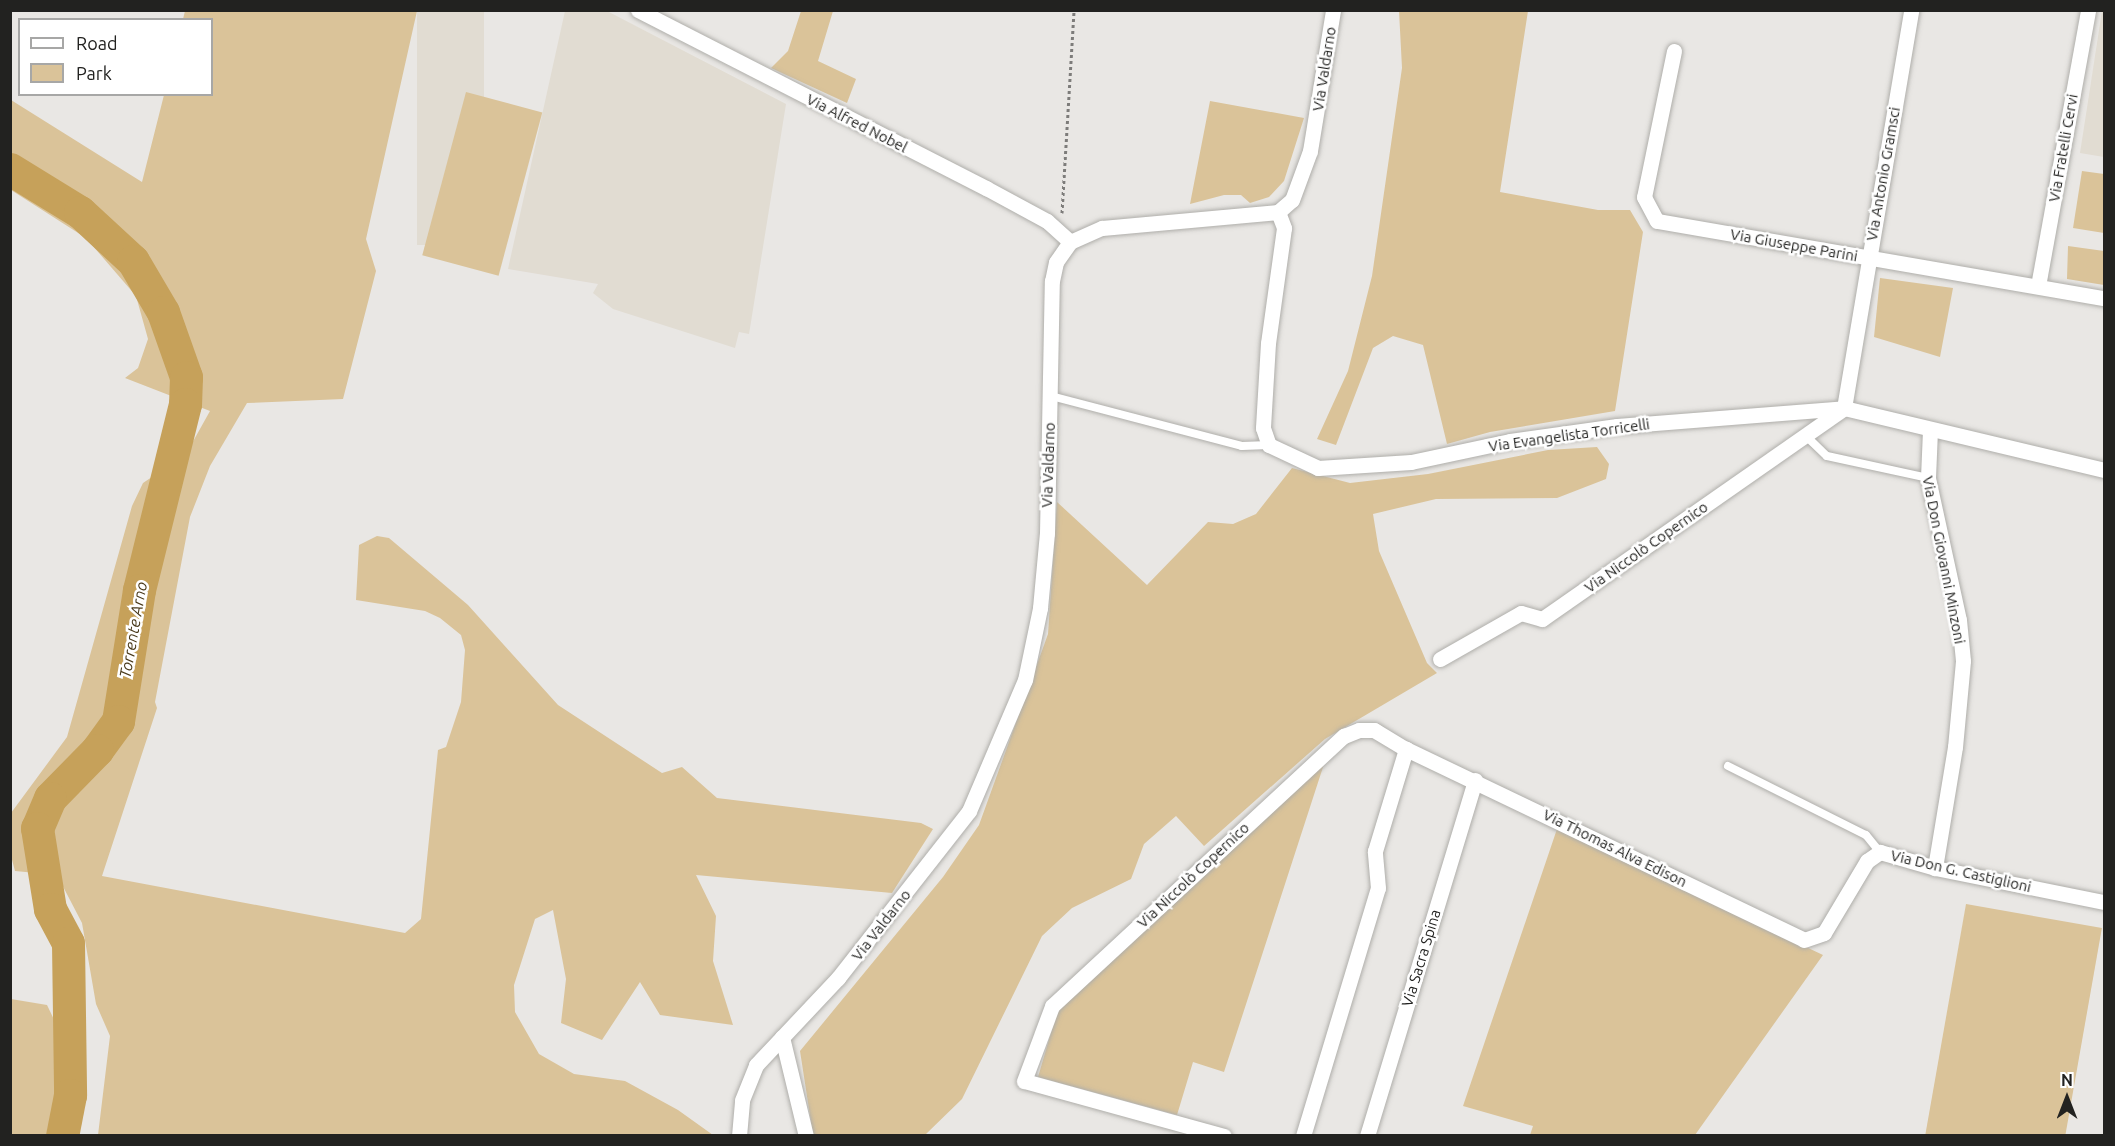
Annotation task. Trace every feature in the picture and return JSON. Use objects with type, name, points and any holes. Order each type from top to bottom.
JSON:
[{"type":"street","name":"Via Alfred Nobel","points":[[638,10],[986,188],[1047,221],[1066,237]]},
{"type":"street","name":"Via Valdarno","points":[[1278,212],[1299,189],[1310,151],[1334,10]]},
{"type":"street","name":"Via Antonio Gramsci","points":[[1844,408],[1911,10]]},
{"type":"street","name":"Via Fratelli Cervi","points":[[2038,286],[2088,10]]},
{"type":"street","name":"Via Giuseppe Parini","points":[[1674,51],[1644,197],[1657,221],[2104,298]]},
{"type":"street","points":[[1066,237],[1102,228],[1278,212],[1284,228],[1262,411],[1269,446]]},
{"type":"street","name":"Via Valdarno","points":[[739,1136],[742,1100],[756,1065],[859,953],[969,811],[1025,680],[1041,608],[1051,396],[1052,281],[1056,262],[1066,237]]},
{"type":"street","name":"Via Evangelista Torricelli","points":[[1269,446],[1318,468],[1343,469],[1411,462],[1510,441],[1617,426],[1844,408],[2104,470]]},
{"type":"street","name":"Via Niccolò Copernico","points":[[1440,659],[1521,613],[1542,619],[1844,408]]},
{"type":"street","name":"Via Don Giovanni Minzoni","points":[[1930,430],[1928,478],[1959,620],[1963,661],[1955,747],[1935,868]]},
{"type":"street","name":"Via Niccolò Copernico","points":[[1224,1136],[1024,1081],[1052,1005],[1344,736],[1359,729],[1374,729],[1406,749]]},
{"type":"street","points":[[1304,1136],[1378,888],[1375,851],[1378,835],[1406,749]]},
{"type":"street","name":"Via Thomas Alva Edison","points":[[1406,749],[1475,780],[1804,940],[1824,933]]},
{"type":"street","name":"Via Sacra Spina","points":[[1367,1136],[1475,780]]},
{"type":"street","name":"Via Don G. Castiglioni","points":[[1824,933],[1867,861],[1880,852],[1935,868],[2104,902]]},
{"type":"street","points":[[782,1037],[806,1136]]},
{"type":"lane","points":[[1051,396],[1242,446],[1269,446]]},
{"type":"lane","points":[[1805,435],[1827,456],[1928,478]]},
{"type":"lane","points":[[1728,766],[1866,835],[1880,852]]},
{"type":"path","points":[[1066,237],[1074,10]]},
{"type":"shaded area","points":[[417,11],[484,11],[484,245],[417,245]]},
{"type":"shaded area","points":[[565,11],[607,11],[786,104],[749,334],[739,332],[735,348],[613,309],[593,293],[598,284],[508,269]]},
{"type":"shaded area","points":[[2102,11],[2104,11],[2104,157],[2080,153]]},
{"type":"green space","points":[[185,11],[417,11],[366,239],[376,271],[343,399],[247,403],[210,466],[190,517],[155,702],[157,708],[102,876],[405,933],[421,919],[438,750],[446,747],[461,702],[465,650],[461,635],[440,618],[425,611],[356,600],[359,545],[377,536],[389,538],[468,605],[558,705],[662,773],[682,767],[717,798],[921,823],[933,829],[892,893],[696,875],[716,916],[713,961],[733,1025],[660,1015],[640,982],[602,1040],[561,1023],[566,979],[553,910],[535,919],[514,985],[515,1012],[539,1054],[574,1074],[625,1081],[678,1110],[713,1135],[98,1135],[110,1036],[96,1004],[82,923],[57,875],[15,871],[11,856],[11,813],[67,737],[132,506],[143,483],[186,454],[210,411],[125,378],[138,368],[148,339],[136,296],[86,238],[11,190],[11,100],[142,182],[164,96],[213,96],[213,18],[183,18]]},
{"type":"green space","points":[[801,11],[833,11],[818,61],[856,79],[847,103],[771,68],[788,51]]},
{"type":"green space","points":[[1399,11],[1528,11],[1500,192],[1598,210],[1630,210],[1643,232],[1615,411],[1490,432],[1447,444],[1423,345],[1393,336],[1373,348],[1336,445],[1317,439],[1348,371],[1372,276],[1402,68]]},
{"type":"green space","points":[[466,92],[542,112],[499,276],[422,255]]},
{"type":"green space","points":[[1210,101],[1304,118],[1284,181],[1269,197],[1250,203],[1241,195],[1224,195],[1190,204]]},
{"type":"green space","points":[[2082,171],[2104,174],[2104,233],[2073,228]]},
{"type":"green space","points":[[2068,246],[2104,251],[2104,285],[2067,279]]},
{"type":"green space","points":[[1880,278],[1953,288],[1940,357],[1874,337]]},
{"type":"green space","points":[[1597,447],[1609,464],[1606,479],[1557,498],[1436,499],[1373,514],[1379,551],[1427,663],[1437,673],[1325,739],[1204,846],[1176,816],[1144,844],[1131,879],[1072,908],[1042,936],[962,1099],[925,1135],[813,1135],[800,1051],[943,877],[979,825],[1048,634],[1057,502],[1147,585],[1208,522],[1233,524],[1256,514],[1292,468],[1350,483],[1428,474],[1548,450]]},
{"type":"green space","points":[[1324,764],[1224,1072],[1193,1062],[1177,1115],[1038,1077],[1058,1009]]},
{"type":"green space","points":[[1557,829],[1823,955],[1695,1135],[1530,1135],[1533,1126],[1463,1106]]},
{"type":"green space","points":[[1966,904],[2102,928],[2065,1136],[1925,1134]]},
{"type":"green space","points":[[11,999],[47,1005],[60,1032],[52,1135],[11,1135]]},
{"type":"waterway","name":"Torrente Arno","points":[[10,169],[80,212],[133,261],[163,312],[186,377],[185,404],[139,590],[118,721],[97,750],[50,798],[37,828],[50,909],[68,943],[70,1095],[62,1136]]}]
